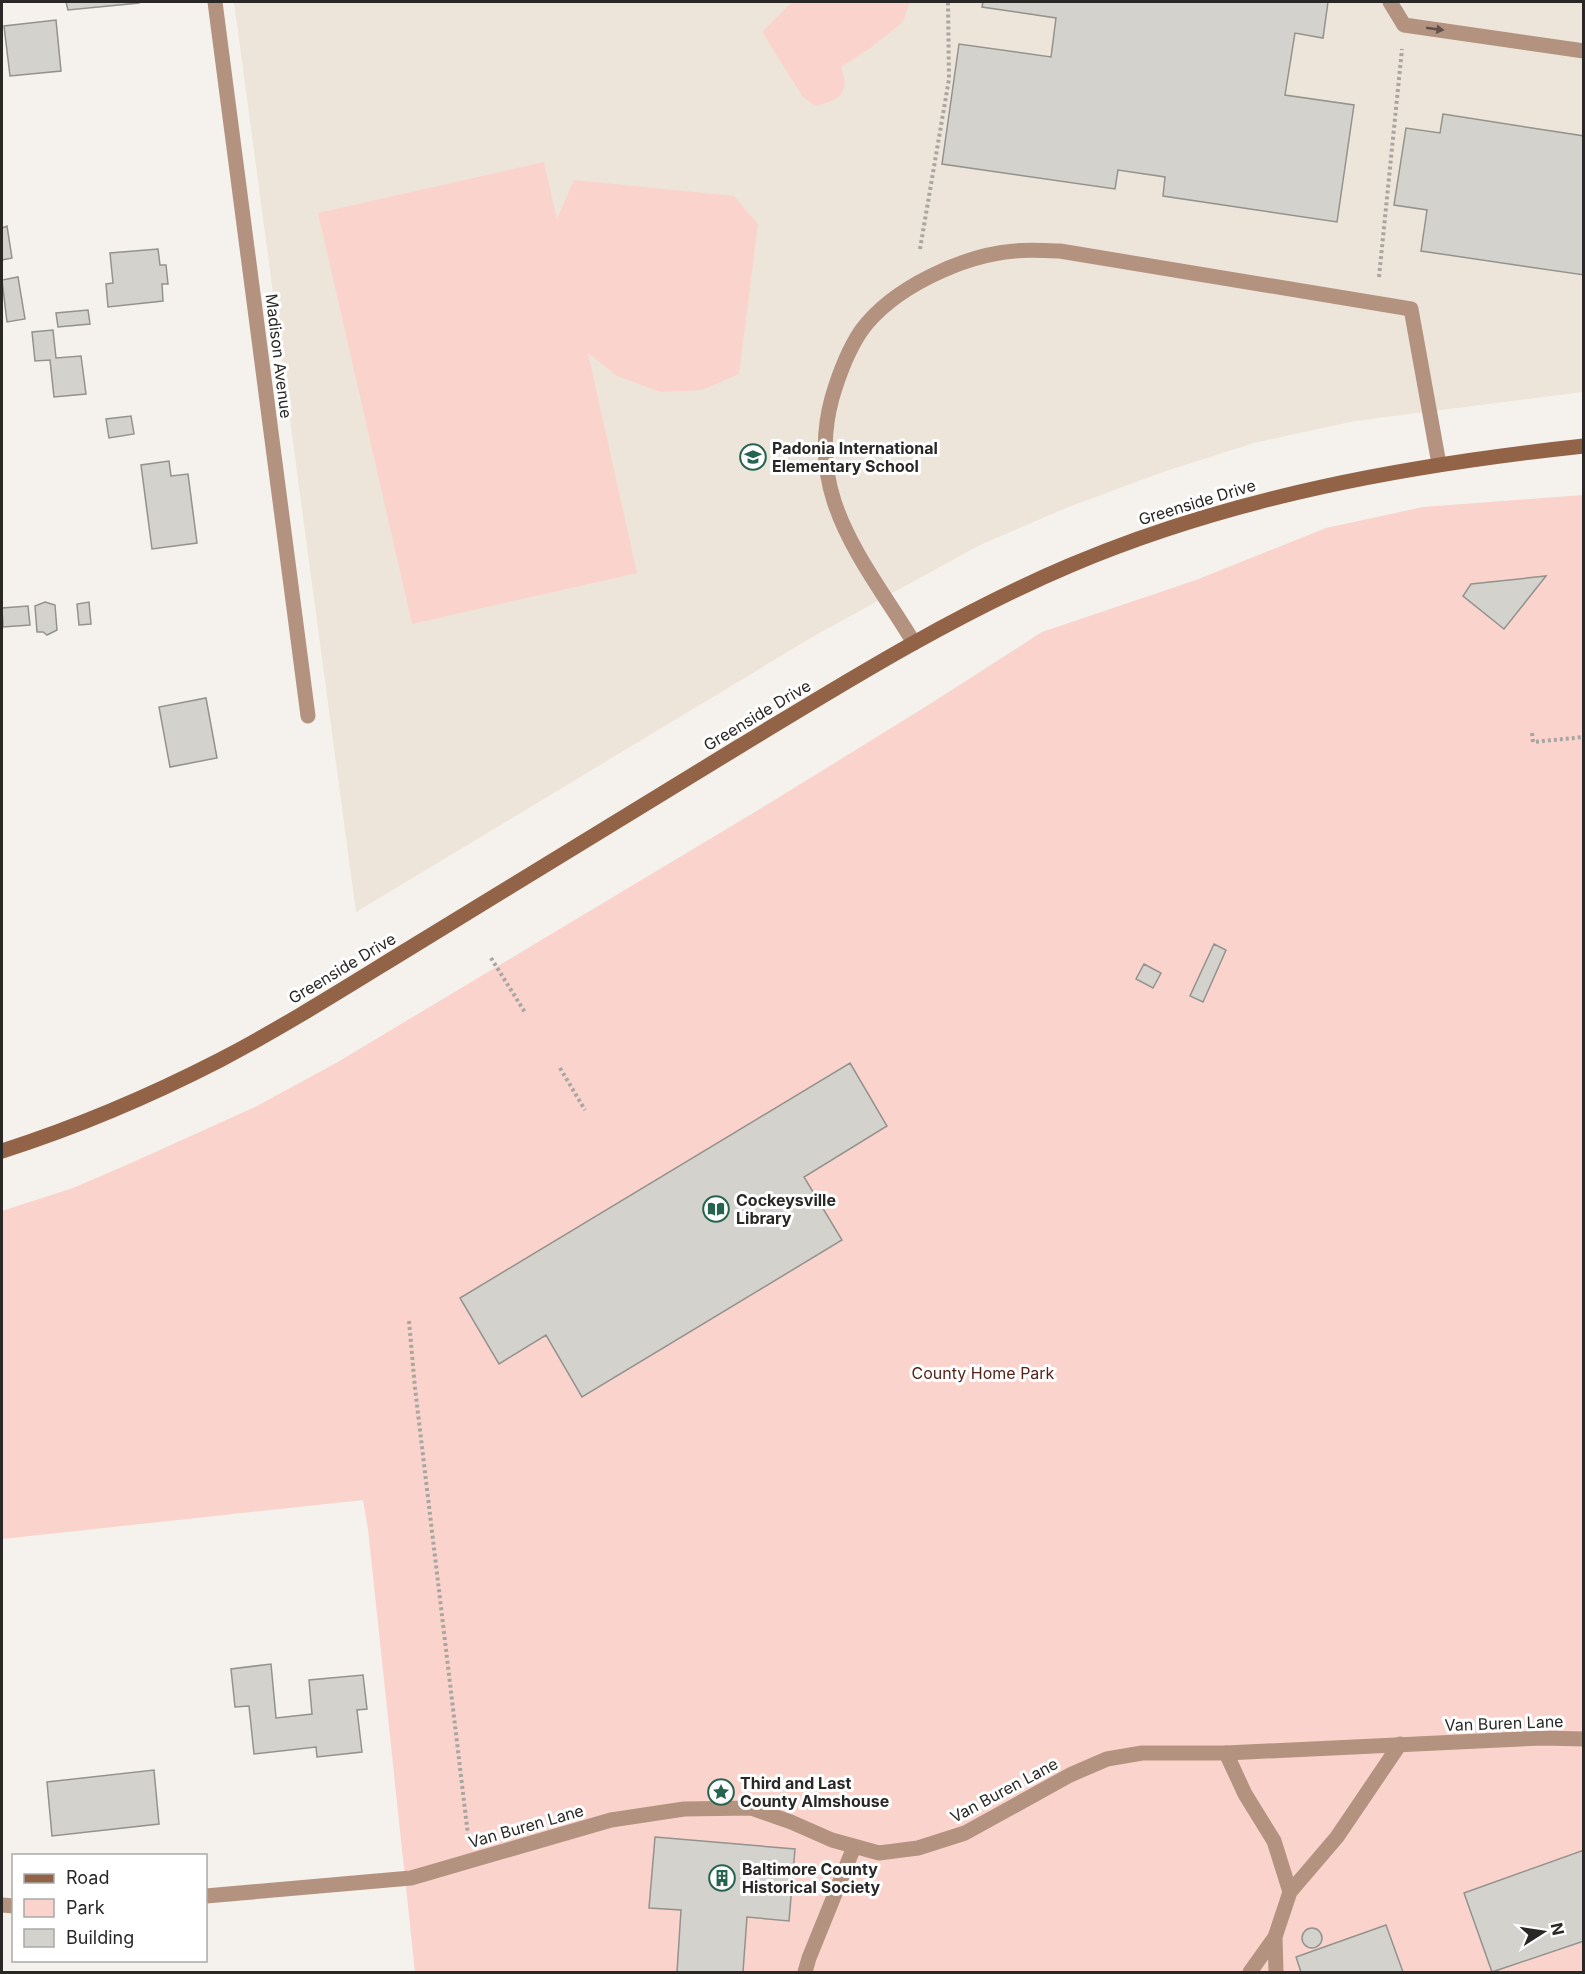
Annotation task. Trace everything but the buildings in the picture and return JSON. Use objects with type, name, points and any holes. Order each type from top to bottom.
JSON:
[{"type":"street","name":"Madison Avenue","points":[[215,2],[308,716]]},
{"type":"street","points":[[1390,2],[1404,25],[1584,51]]},
{"type":"street","points":[[914,643],[849,537],[833,500],[825,459],[827,417],[840,369],[862,330],[888,304],[922,280],[974,258],[1015,250],[1060,251],[1411,309],[1439,464]]},
{"type":"street","name":"Greenside Drive","points":[[2,1151],[107,1113],[222,1059],[350,985],[828,692],[914,643],[1070,566],[1178,525],[1264,500],[1354,479],[1439,464],[1584,446]]},
{"type":"street","name":"Van Buren Lane","points":[[207,1896],[411,1878],[611,1820],[684,1809],[751,1808],[832,1840],[879,1853],[908,1850],[965,1833],[1070,1775],[1107,1759],[1142,1753],[1226,1753],[1542,1738],[1584,1739]]},
{"type":"street","points":[[1250,1972],[1275,1937],[1290,1892],[1337,1837],[1400,1744]]},
{"type":"street","points":[[1226,1753],[1245,1794],[1274,1842],[1290,1892]]},
{"type":"street","points":[[805,1972],[854,1846]]},
{"type":"street","points":[[1275,1937],[1276,1972]]},
{"type":"path","points":[[921,249],[949,79],[948,2]]},
{"type":"path","points":[[1379,277],[1404,25]]},
{"type":"path","points":[[1532,733],[1533,742],[1584,737]]},
{"type":"path","points":[[491,958],[526,1014]]},
{"type":"path","points":[[560,1068],[585,1110]]},
{"type":"path","points":[[410,1321],[416,1400],[472,1861]]},
{"type":"shaded area","name":"Padonia International Elementary School","points":[[234,2],[1583,2],[1583,392],[1355,421],[1254,443],[1166,471],[1071,506],[980,545],[814,636],[356,912]]},
{"type":"green space","points":[[792,2],[910,2],[903,22],[872,47],[841,67],[845,83],[841,94],[831,101],[815,106],[803,97],[762,32]]},
{"type":"green space","points":[[544,162],[557,219],[574,180],[734,196],[758,224],[739,374],[702,390],[661,392],[617,376],[588,353],[637,573],[412,624],[318,213]]},
{"type":"green space","name":"County Home Park","points":[[1583,495],[1583,1972],[415,1972],[363,1500],[2,1539],[2,1211],[73,1188],[131,1163],[255,1107],[336,1063],[773,801],[1042,632],[1196,580],[1326,528],[1423,507]]},
{"type":"place","name":"Padonia International Elementary School","points":[[753,457]]},
{"type":"place","name":"Cockeysville Library","points":[[716,1209]]},
{"type":"place","name":"Third and Last County Almshouse","points":[[721,1792]]},
{"type":"place","name":"Baltimore County Historical Society","points":[[722,1878]]}]
